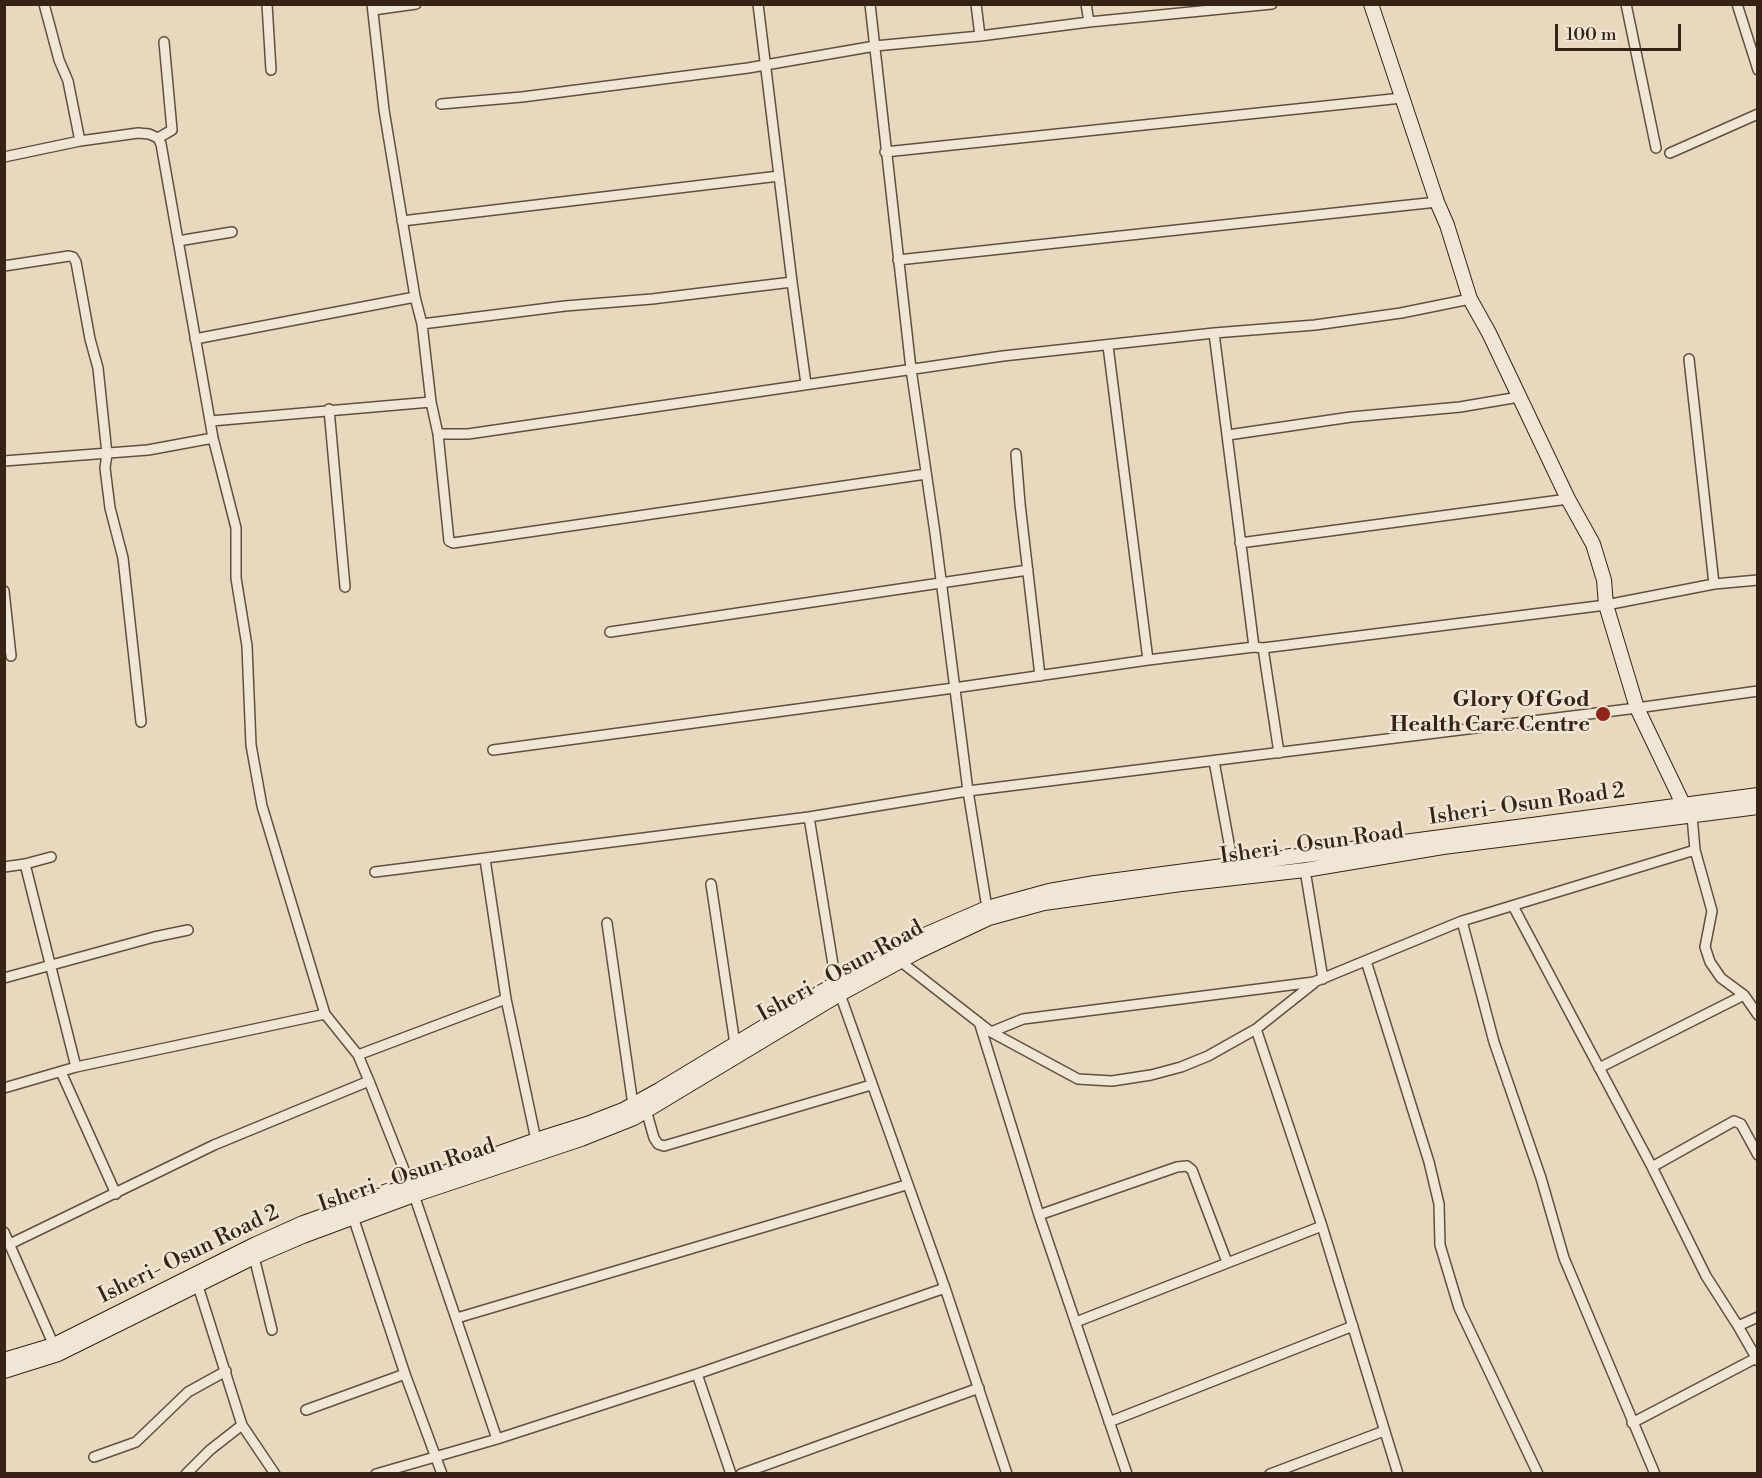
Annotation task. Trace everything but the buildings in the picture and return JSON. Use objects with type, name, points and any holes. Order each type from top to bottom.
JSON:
[{"type":"main road","points":[[1371,4],[1470,299],[1489,333],[1568,499],[1593,544],[1604,580],[1606,605],[1637,708],[1687,813]]},
{"type":"main road","name":"Isheri- Osun Road 2","points":[[4,1360],[56,1350],[254,1245],[303,1223],[412,1191],[536,1140],[587,1124],[633,1105],[735,1044],[838,988],[913,940],[987,908],[1049,891],[1095,883],[1687,813],[1758,795]]},
{"type":"main road","name":"Isheri - Osun Road","points":[[4,1371],[198,1286],[254,1257],[412,1191],[581,1139],[634,1118],[838,988],[989,918],[1044,903],[1305,870],[1687,813],[1758,807]]},
{"type":"street","points":[[44,4],[59,60],[68,81],[80,141]]},
{"type":"street","points":[[267,4],[271,70]]},
{"type":"street","points":[[416,4],[372,7],[384,110],[415,297],[422,324],[431,402],[438,434],[448,541],[453,543],[926,474]]},
{"type":"street","points":[[759,4],[806,384]]},
{"type":"street","points":[[870,4],[911,369],[935,533],[968,791],[987,908]]},
{"type":"street","points":[[976,4],[980,36]]},
{"type":"street","points":[[1086,4],[1089,22]]},
{"type":"street","points":[[441,104],[522,97],[748,68],[875,46],[1272,4]]},
{"type":"street","points":[[1626,4],[1656,148]]},
{"type":"street","points":[[1737,4],[1758,70]]},
{"type":"street","points":[[158,138],[172,130],[164,42]]},
{"type":"street","points":[[885,152],[1402,98]]},
{"type":"street","points":[[1670,153],[1758,114]]},
{"type":"street","points":[[4,157],[80,141],[138,133],[158,138],[163,153],[213,438],[236,528],[236,578],[247,646],[251,745],[262,806],[325,1014],[358,1055],[369,1081],[412,1191],[497,1439]]},
{"type":"street","points":[[402,221],[779,176]]},
{"type":"street","points":[[898,260],[1437,202]]},
{"type":"street","points":[[178,241],[232,231]]},
{"type":"street","points":[[4,266],[69,256],[73,257],[76,262],[90,339],[98,368],[107,454],[105,468],[110,508],[123,558],[141,722]]},
{"type":"street","points":[[422,324],[792,282]]},
{"type":"street","points":[[195,339],[415,297]]},
{"type":"street","points":[[438,434],[468,434],[1003,356],[1214,333],[1315,325],[1401,313],[1470,299]]},
{"type":"street","points":[[1214,333],[1240,543],[1279,753]]},
{"type":"street","points":[[1108,346],[1148,660]]},
{"type":"street","points":[[1689,359],[1714,584]]},
{"type":"street","points":[[1228,435],[1351,417],[1460,407],[1519,397]]},
{"type":"street","points":[[211,421],[329,409],[431,402]]},
{"type":"street","points":[[329,409],[345,587]]},
{"type":"street","points":[[4,461],[107,454],[168,447],[213,438]]},
{"type":"street","points":[[1016,454],[1040,676]]},
{"type":"street","points":[[1240,543],[1568,499]]},
{"type":"street","points":[[610,632],[1028,570]]},
{"type":"street","points":[[493,750],[1148,660],[1606,605],[1714,584],[1758,580]]},
{"type":"street","points":[[4,591],[11,656]]},
{"type":"street","points":[[375,872],[809,818],[968,791],[1758,691]]},
{"type":"street","points":[[1214,761],[1233,865]]},
{"type":"street","points":[[1687,813],[1712,911],[1705,947],[1710,962],[1721,978],[1744,996],[1758,1016]]},
{"type":"street","points":[[809,818],[838,988],[1008,1473]]},
{"type":"street","points":[[991,1032],[1023,1019],[1319,980],[1462,921],[1695,850]]},
{"type":"street","points":[[4,867],[51,857]]},
{"type":"street","points":[[485,860],[506,999],[536,1140]]},
{"type":"street","points":[[25,864],[76,1067]]},
{"type":"street","points":[[1305,870],[1319,980]]},
{"type":"street","points":[[711,884],[735,1044]]},
{"type":"street","points":[[1513,906],[1652,1167],[1706,1276],[1757,1359],[1632,1423]]},
{"type":"street","points":[[1462,921],[1494,1042],[1541,1178],[1564,1258],[1654,1473]]},
{"type":"street","points":[[607,923],[633,1105]]},
{"type":"street","points":[[4,978],[154,937],[188,930]]},
{"type":"street","points":[[900,961],[991,1032],[1078,1079],[1112,1081],[1151,1075],[1181,1067],[1208,1056],[1256,1029],[1319,980]]},
{"type":"street","points":[[1366,961],[1429,1162],[1439,1204],[1440,1245],[1459,1308],[1538,1473]]},
{"type":"street","points":[[1599,1068],[1744,996]]},
{"type":"street","points":[[358,1055],[506,999]]},
{"type":"street","points":[[4,1088],[76,1067],[325,1014]]},
{"type":"street","points":[[980,1025],[1039,1215],[1127,1473]]},
{"type":"street","points":[[1256,1029],[1322,1226],[1398,1473]]},
{"type":"street","points":[[61,1072],[116,1194]]},
{"type":"street","points":[[10,1244],[214,1145],[369,1081]]},
{"type":"street","points":[[646,1110],[654,1138],[658,1144],[664,1146],[871,1085]]},
{"type":"street","points":[[1652,1167],[1734,1121],[1740,1124],[1758,1155]]},
{"type":"street","points":[[1039,1215],[1177,1167],[1187,1166],[1192,1170],[1227,1262]]},
{"type":"street","points":[[457,1318],[906,1185]]},
{"type":"street","points":[[353,1217],[405,1374],[442,1473]]},
{"type":"street","points":[[1076,1322],[1322,1226]]},
{"type":"street","points":[[4,1232],[56,1350]]},
{"type":"street","points":[[254,1257],[272,1330]]},
{"type":"street","points":[[198,1286],[242,1425],[275,1473]]},
{"type":"street","points":[[376,1473],[497,1439],[698,1374],[945,1288]]},
{"type":"street","points":[[1738,1326],[1758,1317]]},
{"type":"street","points":[[1109,1422],[1353,1326]]},
{"type":"street","points":[[93,1457],[136,1442],[188,1392],[226,1371]]},
{"type":"street","points":[[306,1410],[405,1374]]},
{"type":"street","points":[[698,1374],[731,1473]]},
{"type":"street","points":[[741,1473],[979,1389]]},
{"type":"street","points":[[186,1473],[210,1450],[242,1425]]},
{"type":"street","points":[[1270,1473],[1384,1431]]},
{"type":"place","name":"Glory Of God Health Care Centre","points":[[1603,714]]}]
